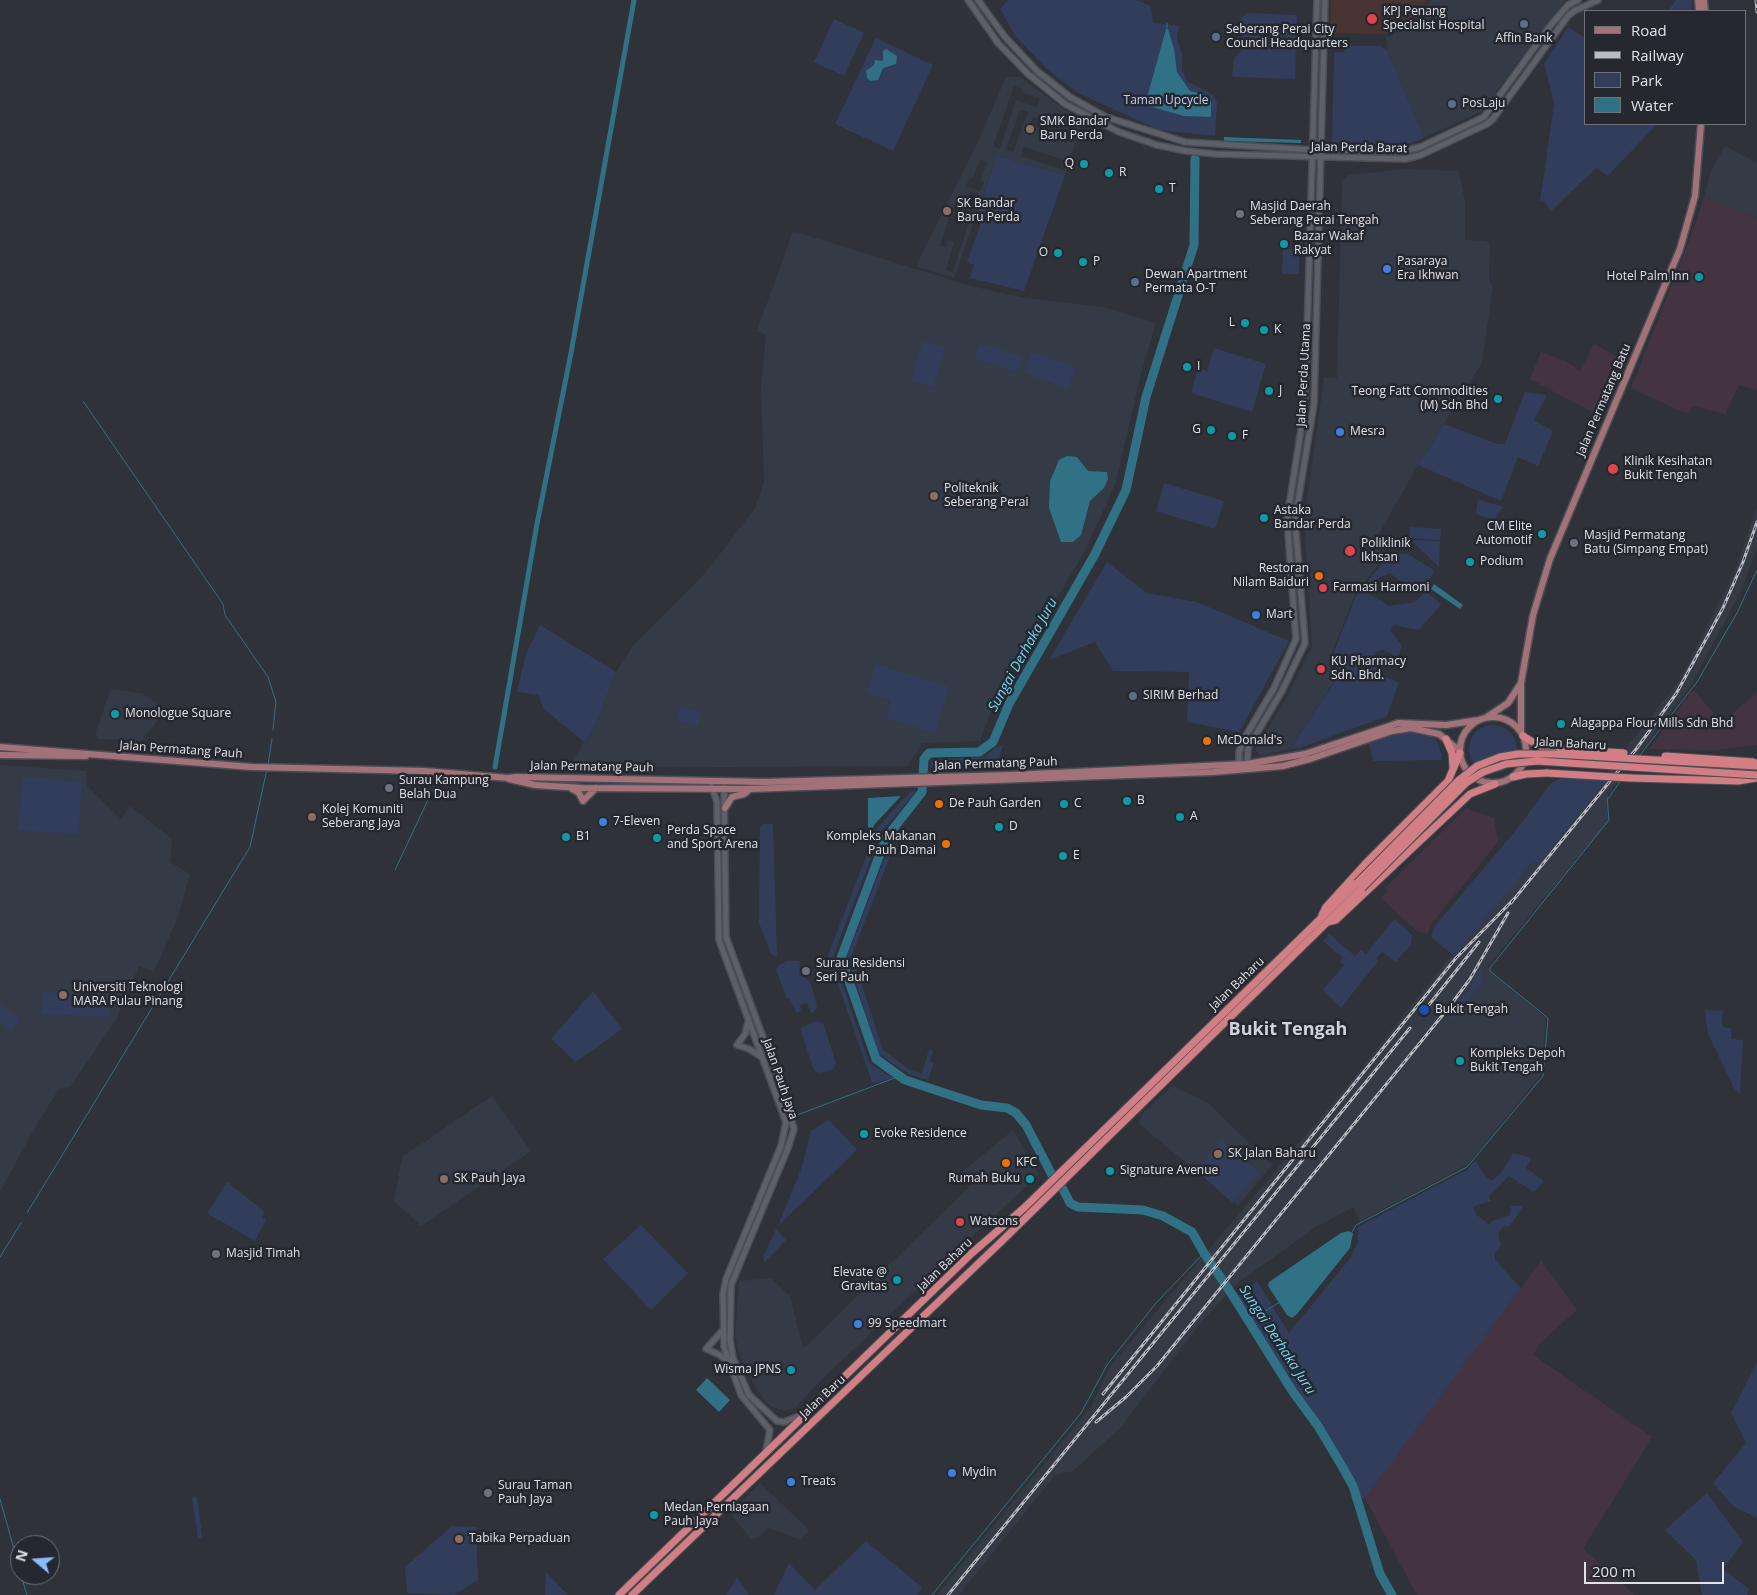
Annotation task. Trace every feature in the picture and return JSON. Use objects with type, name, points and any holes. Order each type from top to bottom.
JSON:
[{"type":"highway","points":[[1522,734],[1538,746],[1560,749],[1734,759],[1757,764]]},
{"type":"highway","points":[[1446,739],[1453,760],[1450,778]]},
{"type":"highway","points":[[1460,752],[1450,778],[1326,907],[1324,920],[1336,920],[1465,799],[1478,789],[1495,784]]},
{"type":"highway","name":"Jalan Baharu","points":[[808,1413],[972,1253],[1026,1211],[1324,920],[1459,780],[1477,766],[1500,757],[1518,754],[1554,754],[1757,764]]},
{"type":"highway","name":"Jalan Baharu","points":[[1359,885],[1462,787],[1483,772],[1506,764],[1537,761],[1757,777]]},
{"type":"highway","points":[[1513,777],[1547,773],[1630,778],[1738,781],[1757,777]]},
{"type":"highway","points":[[1450,778],[1461,786],[1465,792],[1465,799]]},
{"type":"highway","name":"Jalan Baru","points":[[632,1595],[910,1329],[1026,1211]]},
{"type":"highway","name":"Jalan Baru","points":[[619,1595],[808,1413]]},
{"type":"main road","name":"Jalan Permatang Batu","points":[[1522,734],[1521,683],[1535,608],[1550,559],[1680,249],[1690,220],[1696,196],[1700,125]]},
{"type":"main road","name":"Jalan Permatang Batu","points":[[1487,717],[1508,704],[1521,683]]},
{"type":"main road","points":[[1487,717],[1508,720],[1522,734],[1526,756],[1521,768],[1513,777],[1495,784],[1481,782],[1473,777],[1464,767],[1460,752],[1466,731],[1478,720],[1487,717]]},
{"type":"main road","name":"Jalan Permatang Pauh","points":[[933,780],[1239,765],[1305,754],[1398,724],[1446,725],[1478,720]]},
{"type":"main road","name":"Jalan Permatang Pauh","points":[[0,747],[276,768],[424,771],[508,778],[710,780],[724,785],[750,789],[933,780],[1255,769],[1302,762],[1386,733],[1412,728],[1430,731],[1446,739],[1460,752]]},
{"type":"main road","name":"Jalan Permatang Pauh","points":[[0,755],[75,758],[92,755]]},
{"type":"main road","name":"Jalan Permatang Pauh","points":[[508,778],[534,785],[596,788],[714,788],[724,785],[908,781]]},
{"type":"main road","points":[[569,787],[580,793],[583,801],[596,788]]},
{"type":"main road","points":[[724,808],[732,796],[744,794],[750,789]]},
{"type":"street","name":"Jalan Perda Barat","points":[[968,0],[998,43],[1028,74],[1065,104],[1119,132],[1157,145],[1203,153],[1413,158],[1487,124],[1498,112],[1568,16],[1595,1]]},
{"type":"street","name":"Jalan Perda Barat","points":[[978,0],[1018,52],[1037,71],[1070,97],[1106,118],[1185,142],[1314,150],[1412,150],[1484,117],[1550,26],[1568,5],[1578,0]]},
{"type":"street","name":"Jalan Perda Utama","points":[[1239,765],[1239,752],[1244,739],[1274,688],[1296,639],[1287,519],[1305,404],[1314,157],[1317,0]]},
{"type":"street","name":"Jalan Perda Utama","points":[[1248,764],[1248,748],[1282,691],[1305,643],[1295,520],[1314,404],[1325,0]]},
{"type":"street","points":[[1492,106],[1498,112]]},
{"type":"street","name":"Jalan Pauh Jaya","points":[[710,780],[714,788],[718,829],[718,936],[749,1019],[786,1128],[772,1170],[724,1284],[724,1346],[741,1395],[770,1430],[769,1443],[765,1454]]},
{"type":"street","name":"Jalan Pauh Jaya","points":[[724,785],[726,937],[794,1129],[788,1148],[731,1285],[730,1345],[745,1390],[773,1419],[784,1422],[808,1413]]},
{"type":"street","points":[[749,1019],[745,1034],[736,1045],[749,1049],[762,1057]]},
{"type":"street","points":[[723,1330],[706,1349],[728,1361]]},
{"type":"shaded area","name":"KPJ Penang Specialist Hospital","points":[[1331,0],[1427,0],[1410,23],[1386,34],[1330,33]]},
{"type":"shaded area","points":[[1431,0],[1565,0],[1482,111],[1424,138],[1387,50],[1386,38],[1411,27]]},
{"type":"shaded area","name":"SMK Bandar Baru Perda","points":[[1006,77],[1020,77],[1082,122],[1065,175],[997,156],[954,278],[916,266],[976,146]],"holes":[[[1014,86],[1022,89],[1022,92],[1040,99],[1037,107],[1016,100],[1000,149],[993,146]],[[1020,110],[1028,112],[1013,152],[1006,150]],[[1033,117],[1075,132],[1072,140],[1030,125]],[[1024,147],[1067,161],[1064,170],[1021,156]],[[980,160],[987,162],[981,180],[984,182],[980,191],[966,186],[970,177],[973,178]],[[970,191],[978,193],[953,273],[946,270],[954,242],[948,240],[946,247],[940,246],[953,205],[960,207],[958,215],[963,216]]]},
{"type":"shaded area","points":[[1725,146],[1757,163],[1757,218],[1704,197],[1710,173]]},
{"type":"shaded area","points":[[1404,169],[1459,171],[1465,202],[1465,240],[1486,241],[1490,244],[1489,281],[1493,287],[1482,363],[1418,465],[1372,546],[1385,555],[1355,595],[1330,658],[1345,665],[1290,749],[1260,756],[1255,749],[1287,697],[1312,647],[1304,520],[1324,377],[1337,378],[1342,182],[1349,175]]},
{"type":"shaded area","points":[[1704,197],[1757,218],[1757,390],[1739,385],[1725,414],[1693,406],[1687,414],[1631,388],[1693,231]]},
{"type":"shaded area","name":"Politeknik Seberang Perai","points":[[793,231],[971,286],[1025,298],[1103,307],[1156,323],[1141,374],[1115,485],[1084,553],[996,698],[980,741],[922,743],[908,766],[568,768],[597,721],[616,672],[633,646],[707,571],[755,508],[764,482],[761,387],[766,335],[757,331]]},
{"type":"shaded area","points":[[1594,344],[1626,361],[1602,417],[1530,379],[1541,352],[1566,361],[1580,371]]},
{"type":"shaded area","points":[[1757,507],[1757,549],[1741,591],[1690,687],[1606,797],[1608,821],[1488,966],[1489,971],[1546,1018],[1541,1075],[1467,1165],[1360,1221],[1353,1207],[1316,1227],[1239,1282],[1203,1320],[1120,1428],[1073,1471],[1055,1475],[959,1595],[937,1595],[1090,1408],[1112,1364],[1348,1085],[1437,973],[1600,781],[1679,681],[1733,575]]},
{"type":"shaded area","points":[[111,689],[142,693],[165,709],[154,726],[141,740],[98,739],[95,734]]},
{"type":"shaded area","points":[[1693,690],[1722,722],[1757,693],[1757,745],[1716,750],[1649,749]]},
{"type":"shaded area","name":"Universiti Teknologi MARA Pulau Pinang","points":[[0,765],[86,771],[87,786],[121,819],[130,806],[172,839],[170,862],[190,874],[178,917],[154,972],[139,966],[117,1018],[70,1087],[59,1089],[36,1125],[0,1192]]},
{"type":"shaded area","points":[[1466,808],[1494,818],[1498,842],[1433,922],[1427,934],[1422,933],[1416,930],[1381,898],[1388,892],[1385,888]]},
{"type":"shaded area","name":"SK Jalan Baharu","points":[[1172,1086],[1207,1102],[1272,1165],[1238,1206],[1138,1123],[1144,1112]]},
{"type":"shaded area","name":"SK Pauh Jaya","points":[[492,1096],[531,1151],[421,1226],[394,1201],[402,1157]]},
{"type":"shaded area","points":[[1013,1130],[1039,1174],[820,1381],[795,1408],[784,1411],[770,1406],[757,1390],[740,1357],[735,1336],[739,1281],[771,1278],[790,1296],[803,1349],[974,1182],[962,1172]]},
{"type":"shaded area","points":[[1541,1261],[1577,1310],[1540,1343],[1533,1355],[1652,1437],[1583,1549],[1635,1595],[1417,1595],[1365,1498]]},
{"type":"shaded area","points":[[760,1483],[809,1530],[801,1540],[768,1528],[758,1538],[751,1539],[730,1513]]},
{"type":"green space","name":"Taman Upcycle","points":[[1008,0],[1136,0],[1151,6],[1153,23],[1179,26],[1177,38],[1182,54],[1182,70],[1188,82],[1212,94],[1217,102],[1215,136],[1159,130],[1078,93],[1049,71],[1016,37],[1000,9]]},
{"type":"green space","points":[[1676,0],[1692,0],[1692,10],[1669,10]]},
{"type":"green space","points":[[1247,13],[1297,15],[1295,79],[1232,77],[1234,58],[1241,51],[1244,41],[1238,21]]},
{"type":"green space","points":[[834,19],[864,33],[844,76],[814,62]]},
{"type":"green space","points":[[1568,27],[1584,38],[1584,125],[1656,125],[1608,176],[1596,168],[1551,211],[1543,200],[1540,202],[1554,104],[1544,64]]},
{"type":"green space","points":[[876,38],[933,65],[893,151],[835,124]]},
{"type":"green space","points":[[1348,46],[1381,46],[1387,50],[1424,138],[1402,146],[1332,143],[1334,52],[1343,52]]},
{"type":"green space","points":[[997,156],[1065,175],[1024,291],[970,278],[974,265],[967,262],[981,223],[975,221]]},
{"type":"green space","points":[[1283,249],[1299,249],[1299,274],[1282,274]]},
{"type":"green space","points":[[923,341],[946,348],[933,387],[911,380]]},
{"type":"green space","points":[[980,343],[1022,357],[1017,372],[974,358]]},
{"type":"green space","points":[[1214,348],[1266,364],[1252,412],[1191,393],[1198,368],[1207,371]]},
{"type":"green space","points":[[1031,352],[1075,367],[1068,388],[1024,373]]},
{"type":"green space","points":[[1525,392],[1547,395],[1534,420],[1553,431],[1538,466],[1518,457],[1501,501],[1418,465],[1444,424],[1497,444],[1505,444]]},
{"type":"green space","points":[[1164,483],[1224,501],[1215,529],[1156,511]]},
{"type":"green space","points":[[1478,499],[1503,507],[1494,520],[1476,514]]},
{"type":"green space","points":[[1410,527],[1441,529],[1440,540],[1410,538]]},
{"type":"green space","points":[[1411,540],[1440,541],[1439,567]]},
{"type":"green space","points":[[1390,553],[1408,554],[1435,571],[1425,585],[1416,593],[1390,573],[1378,578],[1368,593],[1389,606],[1415,602],[1426,591],[1441,604],[1419,630],[1394,625],[1390,631],[1402,645],[1398,657],[1383,650],[1375,652],[1374,661],[1384,664],[1380,675],[1399,682],[1387,716],[1300,748],[1290,749],[1346,665],[1332,657],[1356,596]]},
{"type":"green space","points":[[1107,562],[1147,593],[1197,602],[1289,641],[1239,732],[1187,722],[1189,672],[1113,671],[1095,642],[1049,660]]},
{"type":"green space","points":[[540,625],[616,672],[597,721],[584,742],[544,709],[538,695],[517,692],[526,654]]},
{"type":"green space","points":[[876,664],[949,687],[935,733],[886,718],[891,700],[867,693]]},
{"type":"green space","points":[[680,706],[702,712],[698,726],[677,720]]},
{"type":"green space","points":[[1488,725],[1498,725],[1510,732],[1517,744],[1517,754],[1510,766],[1498,773],[1488,773],[1480,769],[1473,762],[1469,754],[1469,744],[1473,736],[1480,729]]},
{"type":"green space","points":[[1412,732],[1428,735],[1437,741],[1442,755],[1441,760],[1373,761],[1369,742]]},
{"type":"green space","points":[[1003,745],[998,763],[930,767],[932,760],[985,757],[996,747]]},
{"type":"green space","points":[[23,777],[82,782],[78,834],[18,830]]},
{"type":"green space","points":[[1564,777],[1608,779],[1538,864],[1533,861],[1454,956],[1431,937],[1434,927],[1517,829],[1548,787],[1553,782]]},
{"type":"green space","points":[[911,791],[917,791],[881,832],[833,956],[869,1063],[893,1078],[874,1083],[872,1082],[828,955],[877,828]]},
{"type":"green space","points":[[764,824],[773,824],[777,957],[771,954],[759,923],[760,828]]},
{"type":"green space","points":[[891,841],[895,843],[852,955],[883,1050],[910,1070],[922,1074],[929,1049],[933,1051],[930,1062],[934,1063],[928,1080],[909,1074],[879,1054],[847,956]]},
{"type":"green space","points":[[1394,919],[1412,935],[1411,944],[1396,962],[1382,952],[1376,959],[1378,961],[1341,1008],[1323,990],[1344,965],[1340,961],[1343,958],[1323,941],[1329,934],[1355,956],[1361,950],[1366,954]]},
{"type":"green space","points":[[787,961],[800,961],[799,975],[810,981],[817,1006],[814,1012],[811,1013],[807,1003],[800,1005],[801,1011],[797,1013],[789,998],[787,999],[776,970],[779,965]]},
{"type":"green space","points":[[1482,966],[1481,984],[1454,1019],[1449,1015],[1470,989]]},
{"type":"green space","points":[[593,991],[622,1029],[576,1062],[551,1039]]},
{"type":"green space","points":[[43,992],[110,996],[109,1017],[42,1014]]},
{"type":"green space","points":[[0,1004],[20,1020],[11,1031],[0,1022]]},
{"type":"green space","points":[[1705,1010],[1723,1011],[1722,1024],[1725,1028],[1731,1028],[1731,1039],[1743,1040],[1740,1094],[1734,1088],[1708,1034]]},
{"type":"green space","points":[[817,1021],[823,1023],[836,1063],[833,1069],[821,1073],[814,1071],[800,1028]]},
{"type":"green space","points":[[829,1120],[857,1150],[778,1226],[802,1167],[811,1131]]},
{"type":"green space","points":[[1222,1140],[1260,1173],[1233,1203],[1196,1170]]},
{"type":"green space","points":[[1513,1153],[1532,1158],[1526,1168],[1544,1181],[1534,1192],[1509,1176],[1489,1196],[1491,1201],[1473,1207],[1477,1215],[1490,1225],[1492,1221],[1510,1215],[1511,1206],[1523,1206],[1510,1226],[1503,1227],[1498,1234],[1501,1246],[1495,1253],[1495,1260],[1521,1288],[1365,1498],[1361,1500],[1354,1482],[1237,1297],[1257,1281],[1289,1333],[1351,1257],[1358,1241],[1358,1227],[1467,1170],[1475,1160],[1488,1179],[1493,1180],[1502,1171]]},
{"type":"green space","points":[[227,1182],[264,1211],[262,1218],[266,1220],[255,1241],[207,1213]]},
{"type":"green space","points":[[641,1225],[688,1273],[651,1310],[603,1259]]},
{"type":"green space","points":[[776,1229],[786,1240],[764,1263],[764,1255]]},
{"type":"green space","points":[[1757,1362],[1757,1518],[1734,1507],[1713,1483],[1746,1443],[1731,1413]]},
{"type":"green space","points":[[1707,1493],[1743,1542],[1723,1569],[1749,1589],[1747,1595],[1702,1595],[1696,1560],[1665,1530]]},
{"type":"green space","points":[[197,1496],[202,1537],[198,1538],[192,1497]]},
{"type":"green space","points":[[452,1526],[476,1527],[478,1580],[454,1595],[407,1593],[405,1567]]},
{"type":"green space","points":[[866,1541],[923,1588],[917,1595],[774,1595],[789,1563],[815,1590]]},
{"type":"green space","points":[[546,1572],[568,1595],[545,1595]]},
{"type":"green space","points":[[737,1577],[749,1595],[726,1595]]},
{"type":"water","points":[[1166,29],[1168,29],[1174,49],[1177,72],[1190,91],[1207,95],[1211,102],[1211,117],[1184,116],[1145,105]]},
{"type":"water","points":[[886,49],[897,56],[896,64],[883,68],[878,80],[870,81],[867,78],[866,71],[874,65],[875,60],[883,61],[883,51]]},
{"type":"water","points":[[1224,137],[1301,140],[1301,143],[1224,141]]},
{"type":"water","points":[[1067,456],[1077,457],[1088,471],[1107,472],[1108,479],[1104,488],[1090,501],[1081,535],[1073,542],[1061,542],[1049,508],[1050,481],[1059,460]]},
{"type":"water","points":[[1434,584],[1463,605],[1460,609],[1431,589]]},
{"type":"water","points":[[901,796],[874,825],[871,834],[868,834],[868,798]]},
{"type":"water","points":[[1348,1231],[1353,1233],[1350,1248],[1297,1314],[1292,1318],[1287,1315],[1268,1286],[1269,1282],[1341,1233]]},
{"type":"water","points":[[707,1378],[730,1400],[719,1412],[696,1390]]},
{"type":"waterway","points":[[495,767],[537,524],[571,353],[634,0]]},
{"type":"waterway","points":[[1167,23],[1167,29]]},
{"type":"waterway","name":"Sungai Derhaka Juru","points":[[1052,1175],[1026,1125],[1016,1113],[1007,1108],[981,1105],[905,1080],[876,1059],[841,958],[886,838],[922,792],[924,759],[929,753],[979,752],[993,742],[1009,704],[1095,554],[1126,490],[1146,397],[1194,245],[1195,159]]},
{"type":"waterway","points":[[83,401],[223,604],[225,615],[268,677],[276,702],[273,730]]},
{"type":"waterway","points":[[1640,755],[1697,682],[1737,613],[1757,570]]},
{"type":"waterway","points":[[268,765],[272,739]]},
{"type":"waterway","points":[[27,1213],[250,847],[267,769]]},
{"type":"waterway","points":[[1608,799],[1621,780]]},
{"type":"waterway","points":[[395,870],[435,785],[446,782],[468,786]]},
{"type":"waterway","points":[[1352,1232],[1356,1225],[1467,1167],[1543,1076],[1548,1018],[1490,971],[1490,968],[1609,820],[1607,797]]},
{"type":"waterway","points":[[797,1115],[900,1076]]},
{"type":"waterway","name":"Sungai Derhaka Juru","points":[[1063,1189],[1070,1203],[1078,1207],[1143,1210],[1163,1216],[1192,1232],[1293,1392],[1318,1426],[1353,1486],[1380,1574],[1392,1595]]},
{"type":"waterway","points":[[0,1257],[21,1223]]},
{"type":"waterway","points":[[932,1595],[1081,1413],[1107,1365],[1156,1303],[1204,1253]]},
{"type":"waterway","points":[[1249,1321],[1280,1302]]},
{"type":"waterway","points":[[0,1499],[10,1535]]},
{"type":"waterway","points":[[24,1585],[27,1595]]},
{"type":"railway","points":[[1756,0],[1757,12]]},
{"type":"railway","points":[[1511,903],[1637,748],[1676,694],[1723,608],[1743,562],[1757,522]]},
{"type":"railway","points":[[1103,1394],[1456,958],[1514,899]]},
{"type":"railway","points":[[1096,1422],[1126,1397],[1157,1366],[1450,1006],[1470,979],[1508,913]]},
{"type":"railway","points":[[1428,1006],[1479,942]]},
{"type":"railway","points":[[948,1595],[1410,1028]]},
{"type":"place","name":"KPJ Penang Specialist Hospital","points":[[1372,19]]},
{"type":"place","name":"Affin Bank","points":[[1524,24]]},
{"type":"place","name":"Seberang Perai City Council Headquarters","points":[[1216,37]]},
{"type":"place","name":"PosLaju","points":[[1452,104]]},
{"type":"place","name":"SMK Bandar Baru Perda","points":[[1030,129]]},
{"type":"place","name":"Q","points":[[1084,164]]},
{"type":"place","name":"R","points":[[1109,173]]},
{"type":"place","name":"T","points":[[1159,189]]},
{"type":"place","name":"SK Bandar Baru Perda","points":[[947,211]]},
{"type":"place","name":"Masjid Daerah Seberang Perai Tengah","points":[[1240,214]]},
{"type":"place","name":"Bazar Wakaf Rakyat","points":[[1284,244]]},
{"type":"place","name":"O","points":[[1058,253]]},
{"type":"place","name":"P","points":[[1083,262]]},
{"type":"place","name":"Pasaraya Era Ikhwan","points":[[1387,269]]},
{"type":"place","name":"Hotel Palm Inn","points":[[1699,277]]},
{"type":"place","name":"Dewan Apartment Permata O-T","points":[[1135,282]]},
{"type":"place","name":"L","points":[[1245,323]]},
{"type":"place","name":"K","points":[[1264,330]]},
{"type":"place","name":"I","points":[[1187,367]]},
{"type":"place","name":"J","points":[[1269,391]]},
{"type":"place","name":"Teong Fatt Commodities (M) Sdn Bhd","points":[[1498,399]]},
{"type":"place","name":"G","points":[[1211,430]]},
{"type":"place","name":"Mesra","points":[[1340,432]]},
{"type":"place","name":"F","points":[[1232,436]]},
{"type":"place","name":"Klinik Kesihatan Bukit Tengah","points":[[1613,469]]},
{"type":"place","name":"Politeknik Seberang Perai","points":[[934,496]]},
{"type":"place","name":"Astaka Bandar Perda","points":[[1264,518]]},
{"type":"place","name":"CM Elite Automotif","points":[[1542,534]]},
{"type":"place","name":"Masjid Permatang Batu (Simpang Empat)","points":[[1574,543]]},
{"type":"place","name":"Poliklinik Ikhsan","points":[[1350,551]]},
{"type":"place","name":"Podium","points":[[1470,562]]},
{"type":"place","name":"Restoran Nilam Baiduri","points":[[1319,576]]},
{"type":"place","name":"Farmasi Harmoni","points":[[1323,588]]},
{"type":"place","name":"Mart","points":[[1256,615]]},
{"type":"place","name":"KU Pharmacy Sdn. Bhd.","points":[[1321,669]]},
{"type":"place","name":"SIRIM Berhad","points":[[1133,696]]},
{"type":"place","name":"Monologue Square","points":[[115,714]]},
{"type":"place","name":"Alagappa Flour Mills Sdn Bhd","points":[[1561,724]]},
{"type":"place","name":"McDonald's","points":[[1207,741]]},
{"type":"place","name":"Surau Kampung Belah Dua","points":[[389,788]]},
{"type":"place","name":"B","points":[[1127,801]]},
{"type":"place","name":"De Pauh Garden","points":[[939,804]]},
{"type":"place","name":"C","points":[[1064,804]]},
{"type":"place","name":"Kolej Komuniti Seberang Jaya","points":[[312,817]]},
{"type":"place","name":"A","points":[[1180,817]]},
{"type":"place","name":"7-Eleven","points":[[603,822]]},
{"type":"place","name":"D","points":[[999,827]]},
{"type":"place","name":"B1","points":[[566,837]]},
{"type":"place","name":"Perda Space and Sport Arena","points":[[657,838]]},
{"type":"place","name":"Kompleks Makanan Pauh Damai","points":[[946,844]]},
{"type":"place","name":"E","points":[[1063,856]]},
{"type":"place","name":"Surau Residensi Seri Pauh","points":[[806,971]]},
{"type":"place","name":"Universiti Teknologi MARA Pulau Pinang","points":[[63,995]]},
{"type":"place","name":"Bukit Tengah","points":[[1424,1010]]},
{"type":"place","name":"Kompleks Depoh Bukit Tengah","points":[[1460,1061]]},
{"type":"place","name":"Evoke Residence","points":[[864,1134]]},
{"type":"place","name":"SK Jalan Baharu","points":[[1218,1154]]},
{"type":"place","name":"KFC","points":[[1006,1163]]},
{"type":"place","name":"Signature Avenue","points":[[1110,1171]]},
{"type":"place","name":"SK Pauh Jaya","points":[[444,1179]]},
{"type":"place","name":"Rumah Buku","points":[[1030,1179]]},
{"type":"place","name":"Watsons","points":[[960,1222]]},
{"type":"place","name":"Masjid Timah","points":[[216,1254]]},
{"type":"place","name":"Elevate @ Gravitas","points":[[897,1280]]},
{"type":"place","name":"99 Speedmart","points":[[858,1324]]},
{"type":"place","name":"Wisma JPNS","points":[[791,1370]]},
{"type":"place","name":"Mydin","points":[[952,1473]]},
{"type":"place","name":"Treats","points":[[791,1482]]},
{"type":"place","name":"Surau Taman Pauh Jaya","points":[[488,1493]]},
{"type":"place","name":"Medan Perniagaan Pauh Jaya","points":[[654,1515]]},
{"type":"place","name":"Tabika Perpaduan","points":[[459,1539]]},
{"type":"district","name":"Bukit Tengah","points":[[1288,1030]]}]
